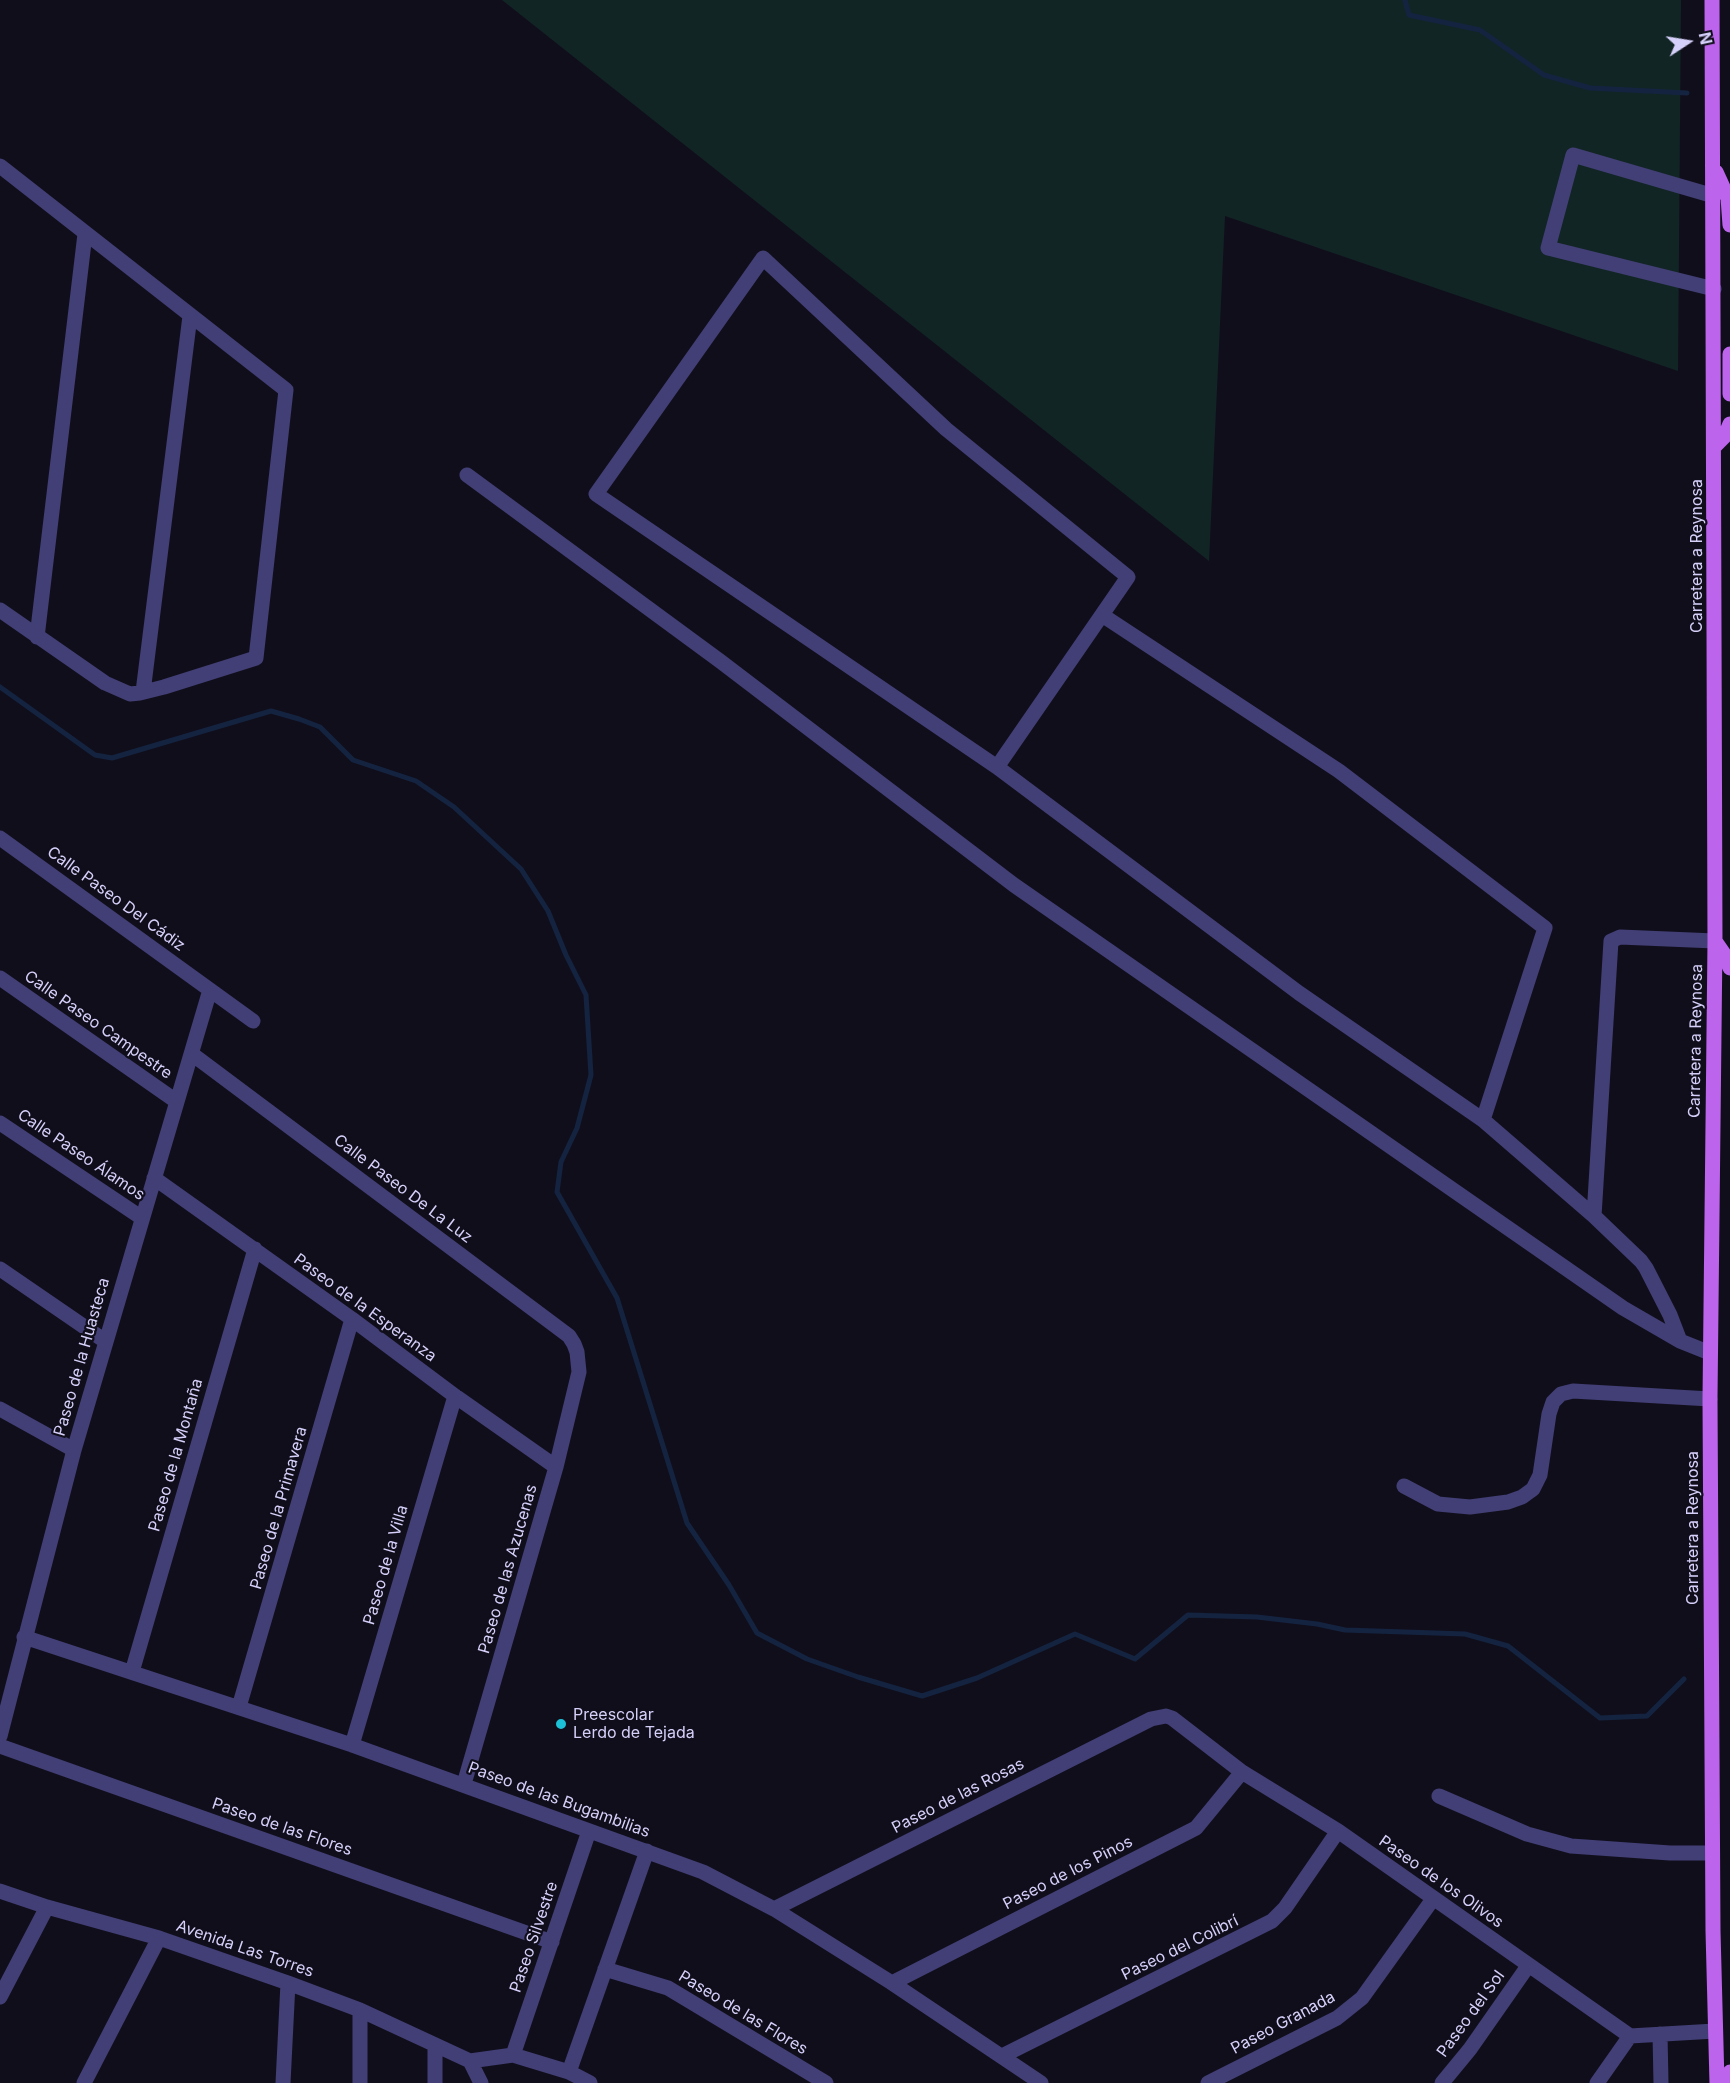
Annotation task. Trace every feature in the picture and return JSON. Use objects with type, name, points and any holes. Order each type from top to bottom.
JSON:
[{"type":"main road","name":"Carretera a Reynosa","points":[[1712,0],[1715,941],[1710,1399],[1712,1853],[1717,2083]]},
{"type":"main road","points":[[1714,170],[1728,198],[1730,225]]},
{"type":"main road","points":[[1730,354],[1730,394]]},
{"type":"main road","points":[[1715,446],[1725,436],[1730,424]]},
{"type":"main road","points":[[1715,941],[1726,957],[1730,968]]},
{"type":"main road","points":[[1730,2072],[1730,2083]]},
{"type":"street","points":[[1714,196],[1573,155],[1548,248],[1714,289]]},
{"type":"street","points":[[0,166],[286,390],[256,657],[130,694],[105,683],[0,610]]},
{"type":"street","points":[[36,637],[86,234]]},
{"type":"street","points":[[997,767],[1128,577],[946,429],[763,258],[596,494],[997,767],[1299,993],[1483,1120],[1594,1216],[1646,1268],[1680,1341]]},
{"type":"street","points":[[143,692],[190,316]]},
{"type":"street","points":[[467,475],[720,661],[1014,885],[1623,1308],[1680,1341],[1710,1353]]},
{"type":"street","points":[[1102,615],[1339,771],[1545,928],[1483,1120]]},
{"type":"street","name":"Calle Paseo Del Cádiz","points":[[0,838],[253,1022]]},
{"type":"street","points":[[1594,1216],[1611,941],[1620,937],[1715,941]]},
{"type":"street","name":"Calle Paseo Campestre","points":[[0,978],[176,1101]]},
{"type":"street","name":"Paseo de la Huasteca","points":[[0,1736],[74,1450],[210,990]]},
{"type":"street","name":"Calle Paseo De La Luz","points":[[192,1054],[568,1336],[574,1344],[579,1362]]},
{"type":"street","name":"Calle Paseo Álamos","points":[[0,1122],[142,1218]]},
{"type":"street","name":"Paseo de la Esperanza","points":[[154,1178],[556,1467]]},
{"type":"street","name":"Paseo de la Montaña","points":[[132,1672],[255,1249]]},
{"type":"street","points":[[0,1269],[105,1341]]},
{"type":"street","name":"Paseo de la Primavera","points":[[240,1707],[352,1319]]},
{"type":"street","name":"Paseo de las Azucenas","points":[[464,1784],[556,1467],[579,1372],[579,1362]]},
{"type":"street","points":[[1404,1486],[1438,1504],[1470,1507],[1508,1502],[1522,1497],[1533,1489],[1540,1475],[1549,1414],[1553,1402],[1561,1394],[1573,1391],[1710,1399]]},
{"type":"street","name":"Paseo de la Villa","points":[[352,1745],[455,1396]]},
{"type":"street","points":[[0,1408],[74,1450]]},
{"type":"street","name":"Paseo de las Bugambilias","points":[[24,1637],[352,1745],[703,1872],[774,1909],[892,1983],[1041,2083]]},
{"type":"street","name":"Paseo de los Olivos","points":[[1159,1717],[1172,1718],[1242,1772],[1338,1830],[1432,1899],[1630,2037]]},
{"type":"street","name":"Paseo de las Rosas","points":[[774,1909],[1159,1717]]},
{"type":"street","name":"Paseo de las Flores","points":[[0,1746],[552,1942]]},
{"type":"street","name":"Paseo de los Pinos","points":[[892,1983],[1196,1828],[1242,1772]]},
{"type":"street","points":[[1439,1796],[1527,1834],[1571,1846],[1670,1853],[1712,1853]]},
{"type":"street","name":"Paseo del Colibrí","points":[[1002,2056],[1272,1921],[1285,1908],[1338,1830]]},
{"type":"street","name":"Paseo Silvestre","points":[[513,2055],[589,1831]]},
{"type":"street","points":[[569,2072],[647,1851]]},
{"type":"street","name":"Avenida Las Torres","points":[[0,1891],[47,1907],[159,1938],[288,1983],[360,2010],[470,2061]]},
{"type":"street","name":"Paseo Granada","points":[[1208,2083],[1337,2018],[1362,1998],[1432,1899]]},
{"type":"street","points":[[0,1997],[47,1907]]},
{"type":"street","points":[[84,2083],[159,1938]]},
{"type":"street","name":"Paseo del Sol","points":[[1442,2083],[1470,2049],[1528,1966]]},
{"type":"street","name":"Paseo de las Flores","points":[[605,1969],[668,1988],[826,2083]]},
{"type":"street","points":[[283,2083],[288,1983]]},
{"type":"street","points":[[360,2010],[360,2083]]},
{"type":"street","points":[[1597,2083],[1630,2037],[1715,2031]]},
{"type":"street","points":[[1660,2034],[1661,2083]]},
{"type":"street","points":[[435,2045],[435,2083]]},
{"type":"street","points":[[481,2083],[470,2061],[513,2055],[569,2072],[590,2083]]},
{"type":"green space","points":[[502,0],[1681,0],[1678,371],[1225,216],[1209,561]]},
{"type":"waterway","points":[[1405,0],[1409,15],[1480,30],[1544,75],[1590,88],[1687,93]]},
{"type":"waterway","points":[[0,687],[95,755],[112,758],[271,711],[299,719],[320,727],[353,760],[416,781],[454,807],[521,869],[548,911],[586,995],[591,1075],[577,1128],[561,1162],[557,1192],[617,1298],[687,1523],[729,1585],[757,1633],[807,1659],[922,1696],[977,1678],[1075,1634],[1135,1659],[1188,1615],[1257,1617],[1317,1624],[1345,1630],[1465,1634],[1508,1646],[1600,1718],[1647,1716],[1684,1679]]},
{"type":"place","name":"Preescolar Lerdo de Tejada","points":[[561,1724]]}]
